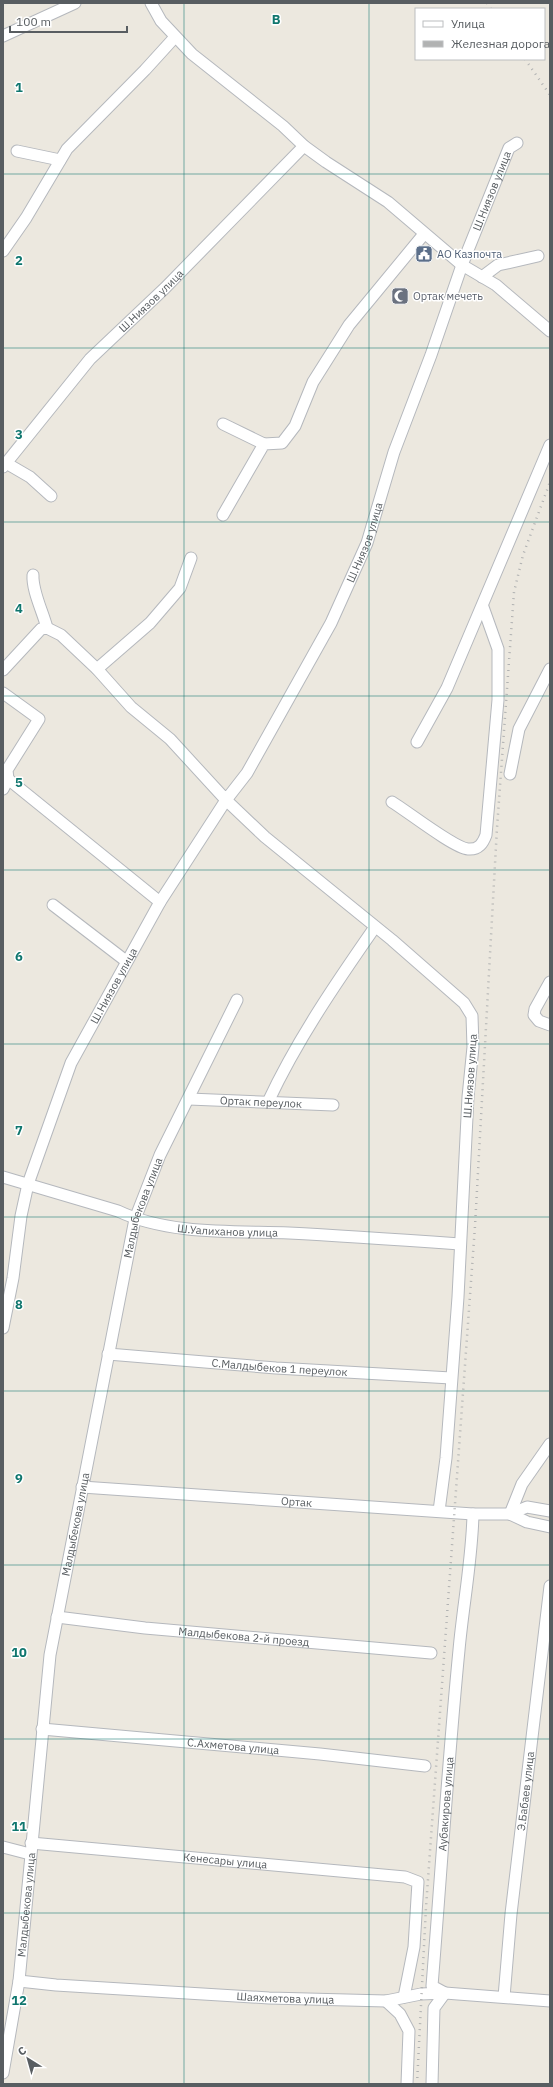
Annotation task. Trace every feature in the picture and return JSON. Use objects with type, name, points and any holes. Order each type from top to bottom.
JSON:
[{"type":"street","points":[[3,36],[75,3]]},
{"type":"street","points":[[151,3],[161,21],[192,54],[283,126],[304,146],[388,202],[462,265],[496,285],[550,331]]},
{"type":"street","points":[[3,251],[26,218],[66,149],[145,70],[175,37]]},
{"type":"street","name":"Ш.Ниязов улица","points":[[3,1328],[13,1278],[21,1216],[28,1184],[71,1063],[126,961],[160,902],[226,800],[247,772],[331,624],[367,543],[394,452],[462,265],[509,148],[517,143]]},
{"type":"street","name":"Ш.Ниязов улица","points":[[51,496],[30,477],[4,465],[90,359],[165,288],[304,146]]},
{"type":"street","points":[[17,151],[60,160]]},
{"type":"street","points":[[223,424],[264,444],[282,443],[295,426],[313,382],[349,325],[424,234]]},
{"type":"street","points":[[482,277],[498,265],[538,256]]},
{"type":"street","points":[[223,515],[264,444]]},
{"type":"street","points":[[417,742],[447,688],[483,607],[550,445]]},
{"type":"street","points":[[97,669],[150,623],[180,588],[191,558]]},
{"type":"street","points":[[3,670],[41,629],[47,628],[42,608],[33,584],[33,575]]},
{"type":"street","points":[[392,802],[451,841],[468,849],[478,848],[483,843],[486,835],[498,693],[498,649],[483,607]]},
{"type":"street","name":"Ш.Ниязов улица","points":[[47,628],[61,635],[97,669],[131,707],[170,739],[226,800],[265,837],[375,927],[464,1003],[472,1016],[473,1047],[468,1097],[458,1297],[446,1458],[438,1511]]},
{"type":"street","points":[[510,774],[519,729],[550,669]]},
{"type":"street","points":[[3,693],[39,720],[7,770],[5,784],[160,902]]},
{"type":"street","points":[[53,905],[126,961]]},
{"type":"street","points":[[268,1102],[302,1039],[329,995],[375,927]]},
{"type":"street","points":[[550,982],[535,1008],[534,1015],[539,1021],[550,1026]]},
{"type":"street","name":"Малдыбекова улица","points":[[3,2073],[20,1980],[26,1918],[30,1848],[50,1655],[135,1219],[160,1155],[237,1000]]},
{"type":"street","name":"Ортак переулок","points":[[189,1099],[333,1105]]},
{"type":"street","name":"Ш.Уалиханов улица","points":[[3,1177],[118,1211],[150,1224],[199,1229],[460,1244]]},
{"type":"street","name":"С.Малдыбеков 1 переулок","points":[[108,1354],[276,1368],[451,1378]]},
{"type":"street","points":[[510,1514],[522,1484],[550,1444]]},
{"type":"street","name":"Ортак","points":[[82,1487],[473,1514],[510,1514],[527,1507],[550,1511]]},
{"type":"street","name":"Аубакирова улица","points":[[445,1993],[432,1986],[446,1830],[448,1769],[454,1719],[459,1649],[472,1544],[473,1514]]},
{"type":"street","name":"Ортак","points":[[510,1514],[527,1522],[550,1527]]},
{"type":"street","name":"Э.Бабаев улица","points":[[504,1997],[510,1914],[550,1586]]},
{"type":"street","name":"Малдыбекова 2-й проезд","points":[[57,1617],[145,1628],[431,1652]]},
{"type":"street","name":"С.Ахметова улица","points":[[42,1729],[320,1754],[425,1766]]},
{"type":"street","name":"Кенесары улица","points":[[3,1847],[404,1877],[418,1882],[414,1947],[404,1997]]},
{"type":"street","name":"Шаяхметова улица","points":[[20,1980],[56,1985],[183,1994],[269,1998],[386,2001],[404,1997],[445,1993],[550,2001]]},
{"type":"street","points":[[432,2084],[434,2008],[445,1993]]},
{"type":"street","points":[[386,2001],[400,2014],[409,2031],[407,2084]]},
{"type":"railway","points":[[487,3],[490,8]]},
{"type":"railway","points":[[526,60],[550,95]]},
{"type":"railway","points":[[417,2084],[426,1907],[475,1226],[497,828],[514,592],[523,555],[550,482]]},
{"type":"place","name":"АО Казпочта","points":[[424,254]]},
{"type":"place","name":"Ортак мечеть","points":[[400,296]]}]
